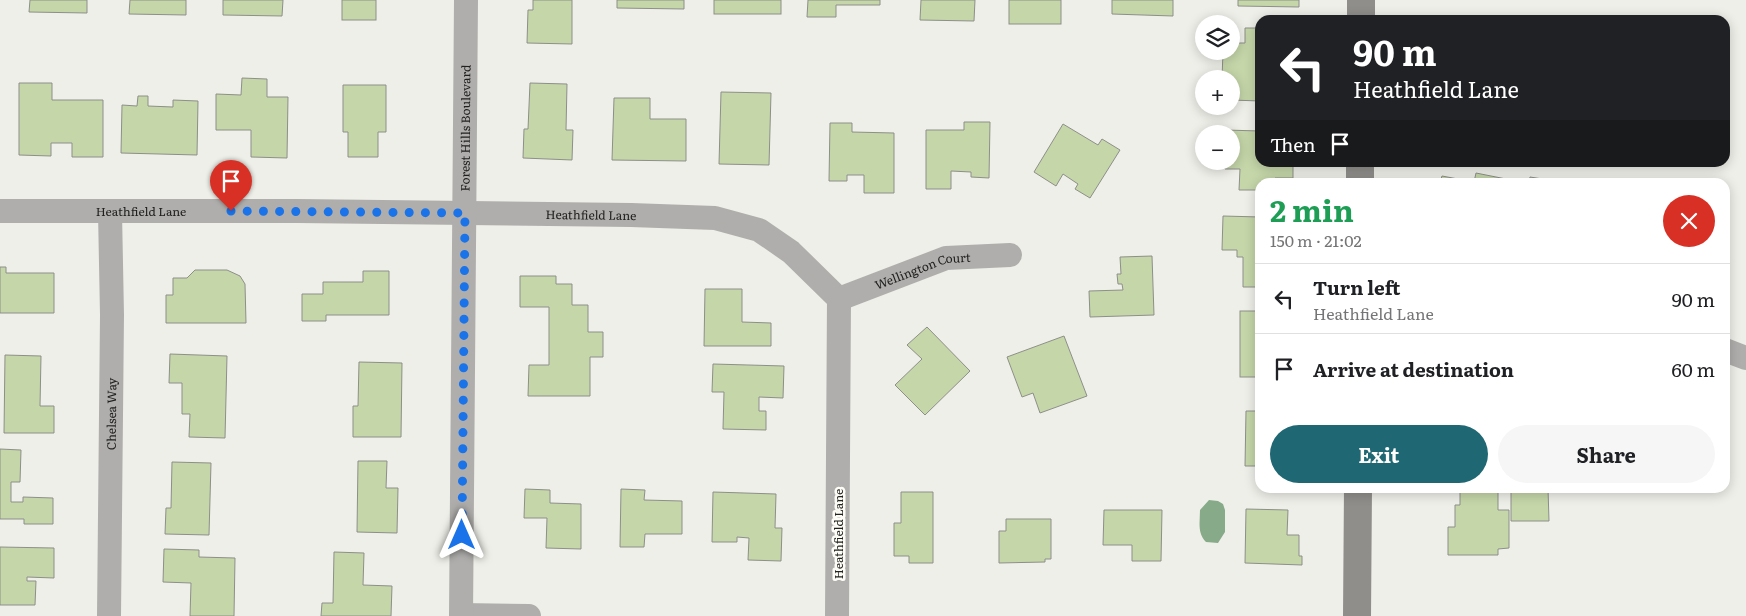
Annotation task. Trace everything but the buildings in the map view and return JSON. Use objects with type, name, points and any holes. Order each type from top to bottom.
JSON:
[{"type":"street","name":"Forest Hills Boulevard","points":[[461,616],[466,0]]},
{"type":"street","points":[[1360,15],[1361,0]]},
{"type":"street","name":"Heathfield Lane","points":[[0,211],[632,215],[715,218],[759,230],[791,252],[839,299],[837,616]]},
{"type":"street","name":"Chelsea Way","points":[[109,616],[112,315],[110,212]]},
{"type":"street","name":"Wellington Court","points":[[839,299],[946,258],[1010,255]]},
{"type":"street","points":[[1730,352],[1746,358]]},
{"type":"street","points":[[1357,616],[1358,493]]},
{"type":"street","points":[[461,616],[529,616]]},
{"type":"shaded area","points":[[1209,500],[1218,501],[1223,504],[1225,510],[1225,532],[1218,543],[1206,542],[1200,531],[1200,510]]},
{"type":"route","points":[[231,211],[465,213],[462,535]]}]
